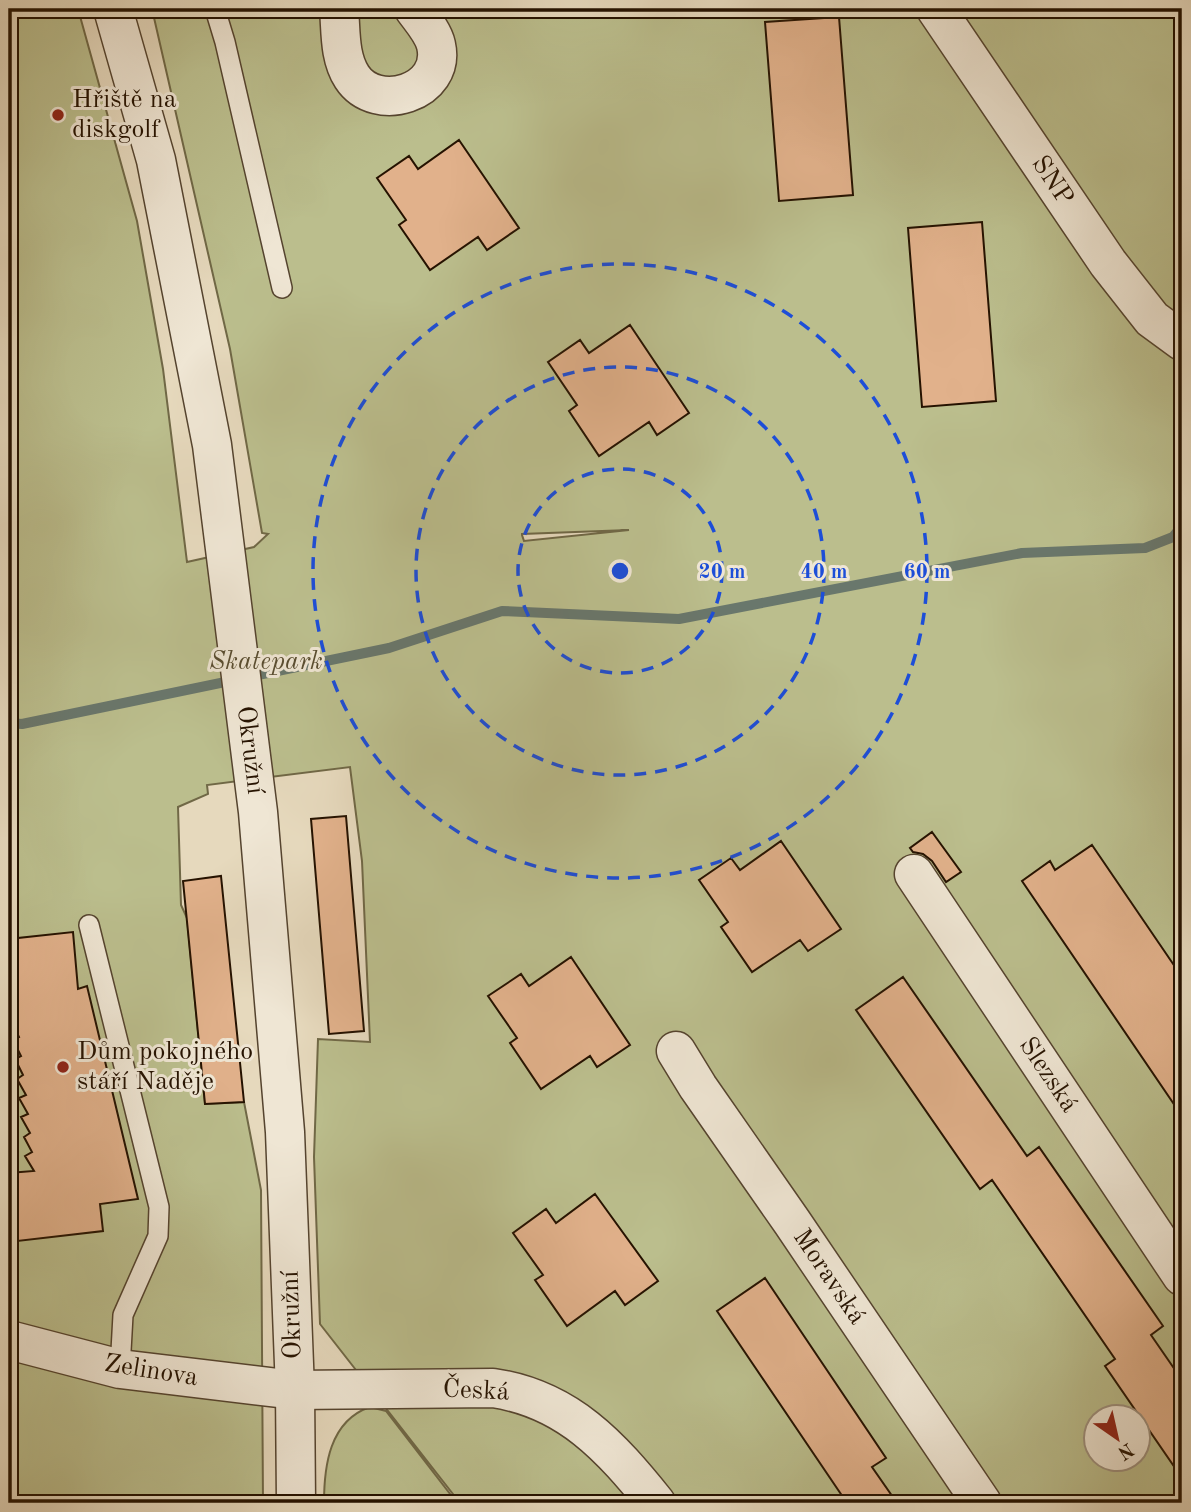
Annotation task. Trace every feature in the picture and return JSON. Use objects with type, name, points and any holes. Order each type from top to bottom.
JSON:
[{"type":"street","name":"Okružní","points":[[113,9],[156,160],[212,445],[258,812],[283,1106],[295,1390],[296,1503]]},
{"type":"street","points":[[339,9],[343,58],[349,71],[363,89],[386,96],[408,94],[425,82],[437,60],[433,37],[414,9]]},
{"type":"street","name":"SNP","points":[[936,9],[1108,264],[1152,319],[1182,341]]},
{"type":"street","name":"Slezská","points":[[914,874],[1182,1276]]},
{"type":"street","name":"Moravská","points":[[676,1051],[982,1503]]},
{"type":"street","name":"Zelinova","points":[[9,1340],[120,1369],[295,1390]]},
{"type":"street","name":"Česká","points":[[295,1390],[493,1388],[515,1391],[563,1412],[586,1428],[623,1462],[656,1503]]},
{"type":"lane","points":[[215,9],[282,288]]},
{"type":"lane","points":[[89,925],[159,1207],[158,1236],[123,1315],[120,1369]]},
{"type":"green space","name":"Skatepark","points":[[9,9],[78,9],[137,221],[163,369],[187,562],[254,547],[268,534],[262,533],[230,349],[152,9],[1182,9],[1182,1503],[460,1503],[320,1324],[314,1157],[318,1039],[370,1042],[362,861],[350,767],[207,785],[208,794],[178,807],[181,905],[187,918],[205,1104],[244,1102],[261,1190],[263,1503],[9,1503]],"holes":[[[629,530],[524,541],[522,534]]]},
{"type":"green space","points":[[370,1407],[386,1411],[457,1503],[324,1503],[325,1475],[337,1434],[356,1414]]},
{"type":"building","points":[[839,17],[853,195],[779,201],[765,22]]},
{"type":"building","points":[[459,140],[519,228],[487,250],[478,237],[430,270],[399,225],[406,220],[377,178],[409,156],[418,169]]},
{"type":"building","points":[[982,222],[996,401],[922,407],[908,228]]},
{"type":"building","points":[[630,325],[689,413],[657,435],[649,422],[599,456],[569,411],[577,405],[548,362],[580,340],[589,353]]},
{"type":"building","points":[[346,816],[364,1031],[329,1034],[311,819]]},
{"type":"building","points":[[932,832],[961,872],[946,882],[932,861],[910,848]]},
{"type":"building","points":[[781,841],[841,929],[808,951],[800,940],[752,972],[721,927],[728,922],[699,880],[731,858],[740,870]]},
{"type":"building","points":[[1092,845],[1182,977],[1182,1116],[1022,881],[1050,861],[1055,870]]},
{"type":"building","points":[[221,876],[244,1102],[205,1104],[183,881]]},
{"type":"building","name":"Dům pokojného stáří Naděje","points":[[73,932],[78,989],[87,986],[138,1199],[100,1204],[103,1231],[9,1242],[9,1173],[34,1171],[25,1156],[32,1152],[24,1137],[30,1133],[21,1117],[28,1114],[19,1098],[26,1095],[17,1079],[23,1075],[15,1059],[21,1056],[13,1040],[19,1037],[11,1021],[17,1017],[9,1002],[9,939]]},
{"type":"building","points":[[571,957],[630,1045],[597,1067],[590,1056],[541,1089],[510,1043],[517,1038],[488,996],[521,974],[529,986]]},
{"type":"building","points":[[903,977],[1027,1156],[1039,1147],[1163,1326],[1151,1335],[1182,1380],[1182,1478],[1152,1434],[1152,1404],[1131,1404],[1105,1366],[1115,1359],[992,1180],[980,1189],[856,1010]]},
{"type":"building","points":[[595,1194],[658,1281],[625,1305],[615,1291],[567,1326],[535,1280],[543,1275],[513,1233],[546,1209],[556,1223]]},
{"type":"building","points":[[765,1278],[886,1458],[872,1467],[897,1503],[847,1503],[717,1311]]},
{"type":"waterway","points":[[9,723],[22,724],[389,648],[502,611],[679,619],[1022,553],[1145,548],[1173,537],[1182,526]]},
{"type":"place","name":"Hřiště na diskgolf","points":[[58,115]]},
{"type":"place","name":"Dům pokojného stáří Naděje","points":[[63,1067]]}]
